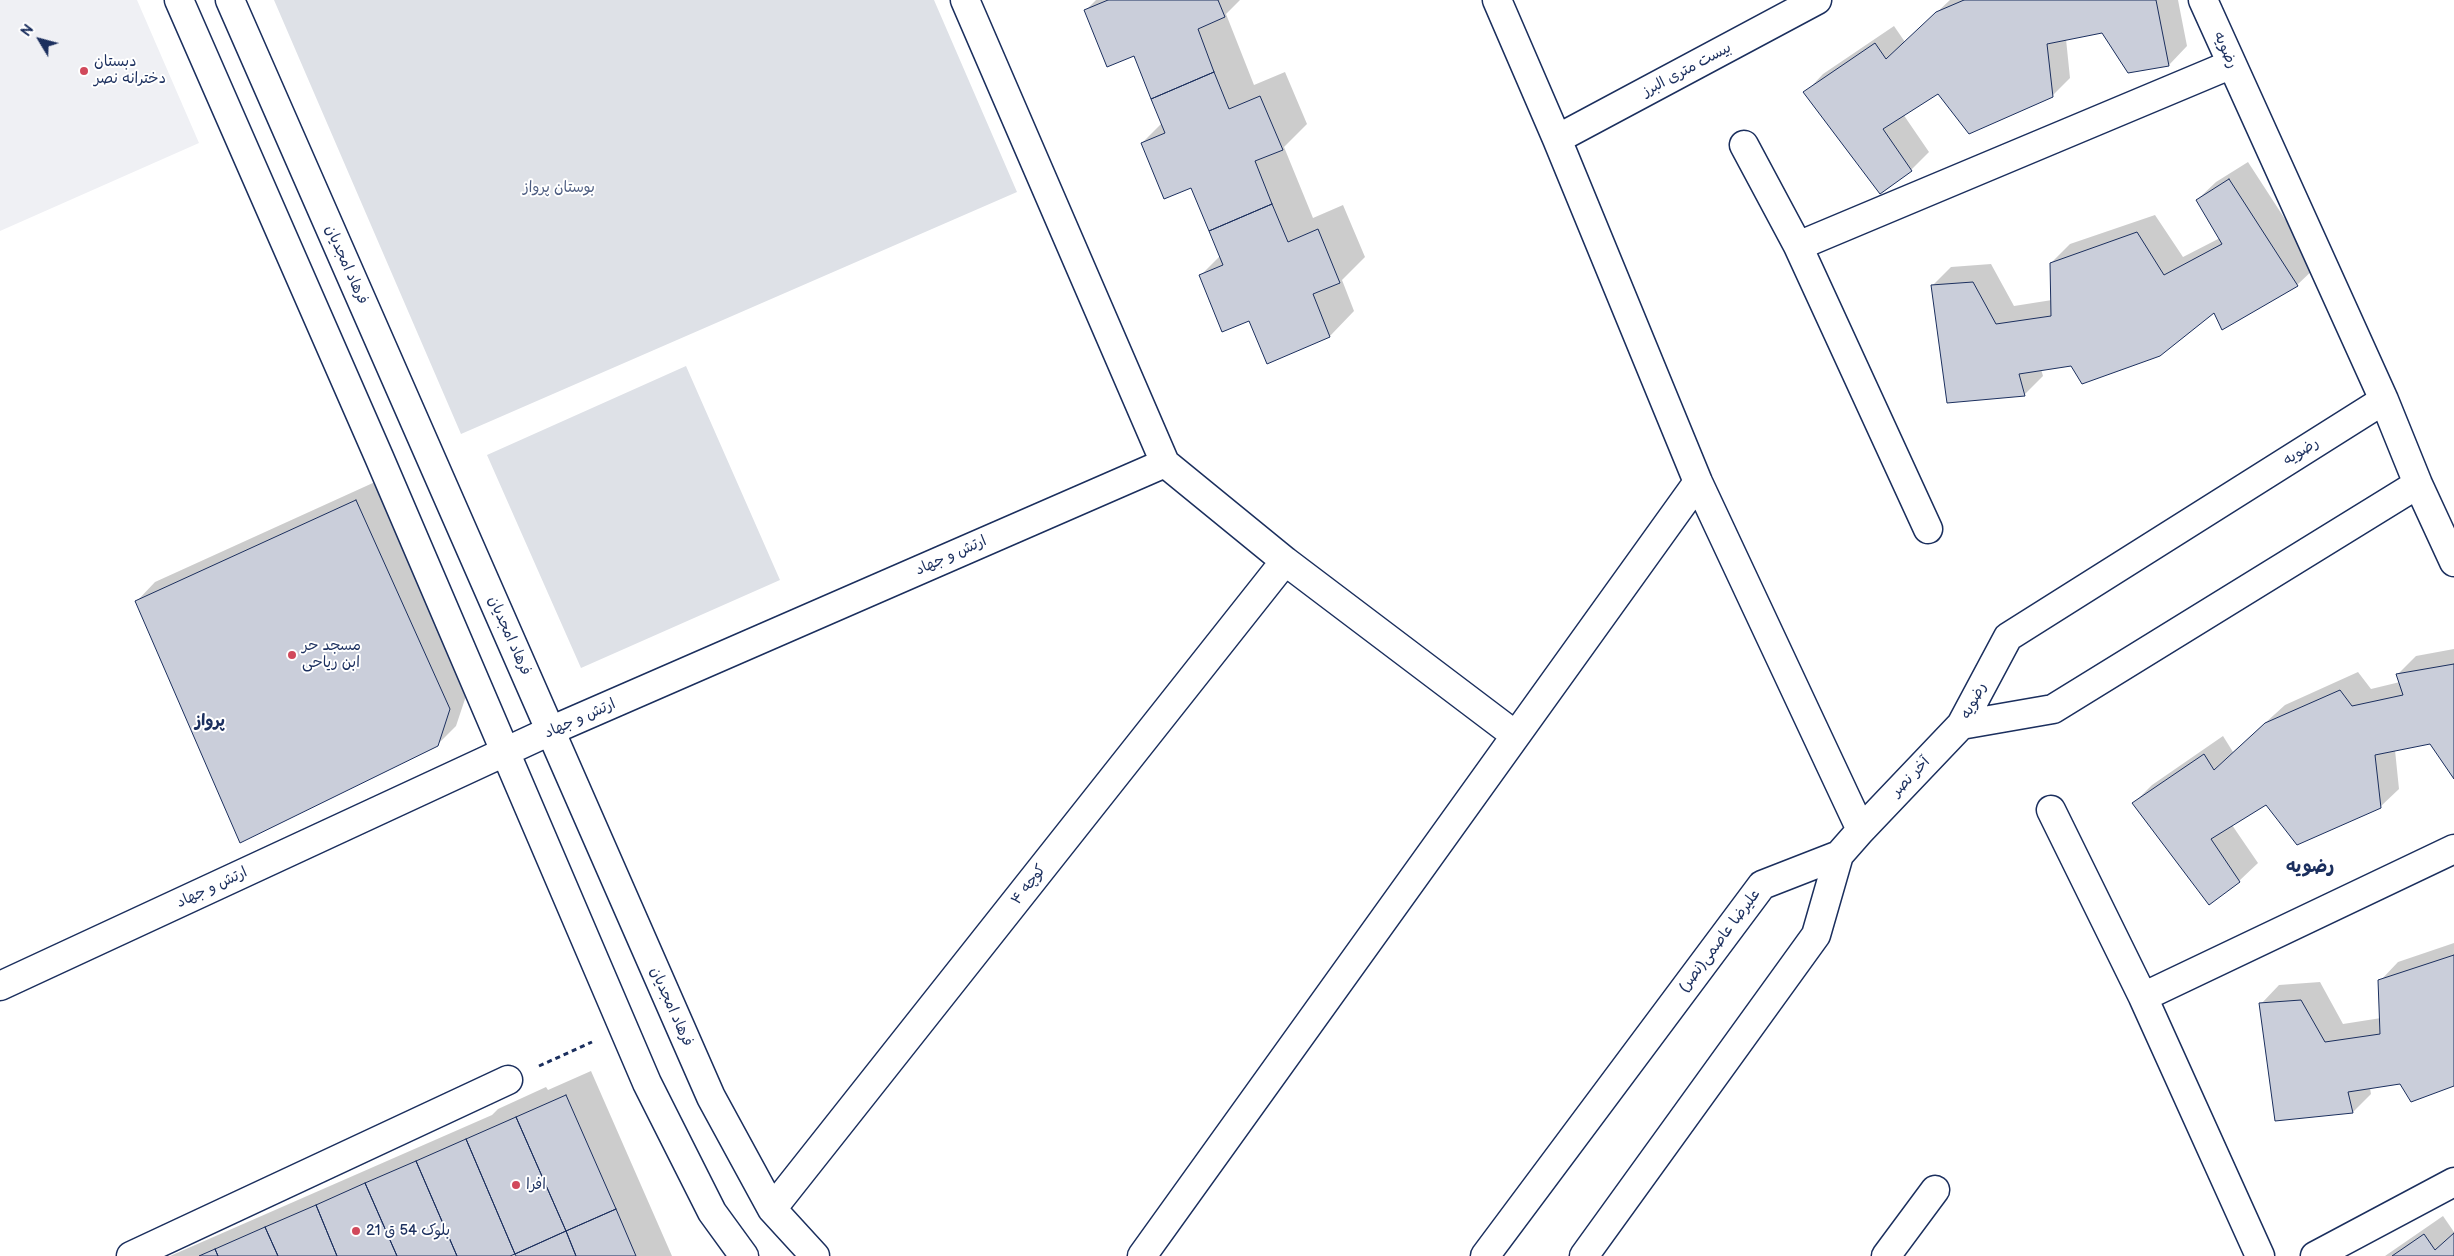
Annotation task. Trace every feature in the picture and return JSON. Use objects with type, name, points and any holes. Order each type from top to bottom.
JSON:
[{"type":"street","points":[[179,0],[506,752],[647,1083],[712,1212],[744,1256]]},
{"type":"street","name":"فرهاد امجدیان","points":[[230,0],[711,1097],[772,1209],[815,1256]]},
{"type":"street","points":[[965,0],[1165,463],[1285,561],[1515,735]]},
{"type":"street","points":[[1497,0],[1557,139],[1698,482],[1861,830]]},
{"type":"street","name":"بیست متری البرز","points":[[1557,139],[1817,0]]},
{"type":"street","name":"رضویه","points":[[2203,0],[2384,400],[2418,484],[2454,562]]},
{"type":"street","points":[[1798,246],[2232,64]]},
{"type":"street","points":[[1744,144],[1798,246],[1928,529]]},
{"type":"street","name":"رضویه","points":[[1961,725],[2008,637],[2384,400]]},
{"type":"street","name":"ارتش و جهاد","points":[[0,986],[550,731],[1165,463]]},
{"type":"street","points":[[1142,1256],[1698,482]]},
{"type":"street","name":"رضویه","points":[[1961,725],[2053,708],[2418,484]]},
{"type":"street","name":"کوچه ۴","points":[[772,1209],[1285,561]]},
{"type":"street","name":"آخر نصر","points":[[1840,855],[1861,830],[1961,725]]},
{"type":"street","points":[[2050,810],[2143,997],[2260,1256]]},
{"type":"street","points":[[2143,997],[2454,849]]},
{"type":"street","points":[[1584,1256],[1816,935],[1840,855]]},
{"type":"street","name":"علیرضا عاصمی(نصر)","points":[[1485,1256],[1762,885],[1840,855]]},
{"type":"street","points":[[131,1256],[508,1080]]},
{"type":"street","points":[[2315,1256],[2454,1182]]},
{"type":"street","points":[[1886,1256],[1935,1190]]},
{"type":"path","points":[[508,1080],[623,1028]]},
{"type":"shaded area","name":"دبستان دخترانه نصر","points":[[0,0],[137,0],[199,143],[0,231]]},
{"type":"green space","name":"بوستان پرواز","points":[[274,0],[934,0],[1017,192],[461,434]]},
{"type":"green space","points":[[686,366],[780,580],[581,668],[487,455]]},
{"type":"building","points":[[1108,0],[1218,0],[1225,17],[1198,29],[1214,72],[1151,99],[1134,56],[1107,67],[1084,10]]},
{"type":"building","points":[[1964,0],[2156,0],[2169,66],[2128,73],[2102,33],[2047,44],[2053,97],[1969,134],[1938,94],[1883,129],[1912,171],[1880,194],[1803,92],[1875,43],[1886,59],[1936,12]]},
{"type":"building","points":[[1214,72],[1229,109],[1260,96],[1283,150],[1255,161],[1272,204],[1209,231],[1191,188],[1164,199],[1141,143],[1165,133],[1151,99]]},
{"type":"building","points":[[2229,179],[2298,286],[2222,330],[2214,313],[2160,356],[2082,384],[2071,366],[2019,374],[2025,396],[1947,403],[1931,285],[1973,282],[1996,324],[2051,316],[2050,263],[2137,232],[2164,275],[2222,244],[2196,200]]},
{"type":"building","points":[[1272,204],[1288,242],[1318,229],[1340,283],[1313,294],[1330,337],[1267,364],[1249,321],[1222,332],[1199,275],[1223,265],[1209,231]]},
{"type":"building","name":"مسجد حر ابن ریاحی","points":[[356,500],[450,709],[438,746],[240,843],[135,601]]},
{"type":"building","points":[[2454,664],[2454,779],[2430,744],[2375,755],[2381,808],[2297,845],[2266,805],[2211,839],[2240,882],[2209,905],[2132,803],[2204,754],[2214,770],[2265,723],[2340,690],[2352,706],[2403,695],[2396,674]]},
{"type":"building","points":[[2454,955],[2454,1086],[2411,1102],[2400,1084],[2348,1092],[2353,1113],[2275,1121],[2259,1003],[2301,1000],[2325,1042],[2380,1034],[2378,980]]},
{"type":"building","points":[[566,1095],[616,1209],[566,1231],[516,1117]]},
{"type":"building","name":"افرا","points":[[516,1117],[566,1231],[515,1254],[466,1139]]},
{"type":"building","points":[[466,1139],[515,1254],[510,1256],[457,1256],[416,1161]]},
{"type":"building","points":[[416,1161],[457,1256],[397,1256],[365,1183]]},
{"type":"building","name":"بلوک 54 ق 21","points":[[365,1183],[397,1256],[337,1256],[316,1205]]},
{"type":"building","points":[[316,1205],[337,1256],[278,1256],[265,1227]]},
{"type":"building","points":[[616,1209],[636,1256],[576,1256],[566,1231]]},
{"type":"building","points":[[265,1227],[278,1256],[218,1256],[215,1249]]},
{"type":"building","points":[[566,1231],[576,1256],[516,1256],[515,1254]]},
{"type":"building","points":[[2454,1233],[2454,1256],[2392,1256],[2424,1234],[2435,1250]]},
{"type":"building","points":[[215,1249],[218,1256],[199,1256]]},
{"type":"place","name":"دبستان دخترانه نصر","points":[[84,71]]},
{"type":"place","name":"مسجد حر ابن ریاحی","points":[[292,655]]},
{"type":"place","name":"افرا","points":[[516,1185]]},
{"type":"place","name":"بلوک 54 ق 21","points":[[356,1231]]},
{"type":"district","name":"پرواز","points":[[210,722]]},
{"type":"district","name":"رضویه","points":[[2310,867]]}]
